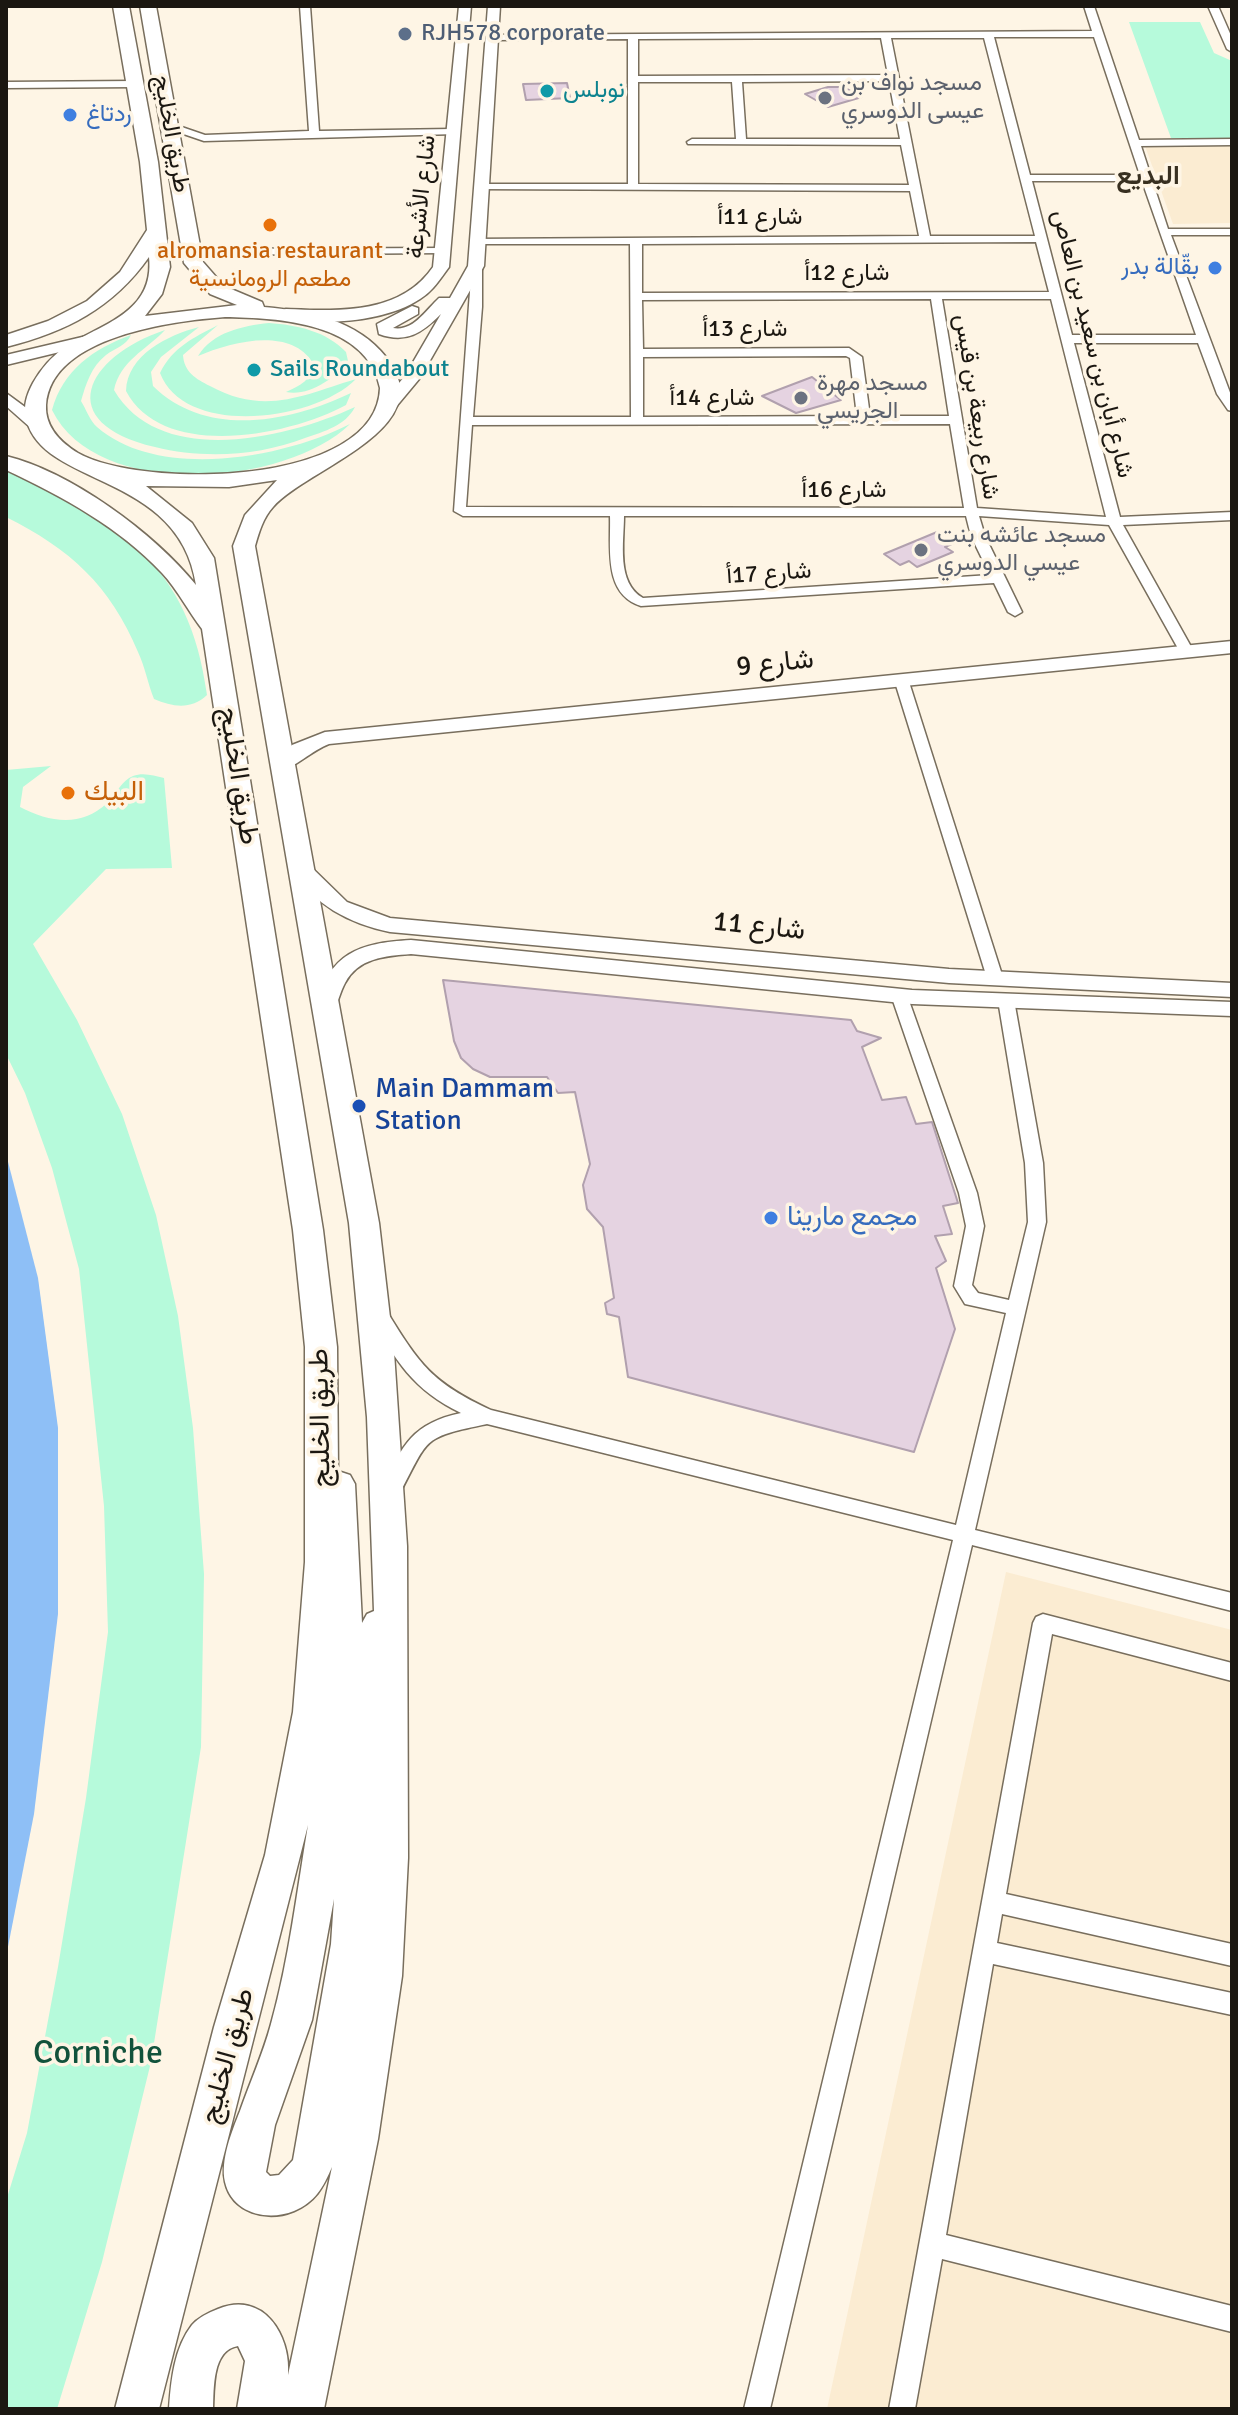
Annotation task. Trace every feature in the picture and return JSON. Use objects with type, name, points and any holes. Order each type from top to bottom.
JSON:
[{"type":"main road","name":"طريق الخليج","points":[[110,333],[142,310],[155,292],[160,267],[149,162],[121,6]]},
{"type":"main road","name":"طريق الخليج","points":[[148,6],[191,252],[198,271],[217,290],[277,313]]},
{"type":"main road","points":[[6,341],[55,325],[99,302],[137,266],[155,232]]},
{"type":"main road","points":[[277,313],[341,332],[361,342],[376,356],[389,382],[391,394],[384,410],[364,434],[330,456],[282,473],[205,484],[158,483],[96,469],[65,454],[38,425],[36,399],[48,375],[71,354],[110,333],[188,314],[277,313]]},
{"type":"main road","name":"طريق الخليج","points":[[302,2409],[340,2236],[383,1978],[390,1903],[394,1658],[390,1493],[375,1308],[246,561],[246,532],[276,490],[330,456]]},
{"type":"main road","points":[[6,462],[68,491],[131,532],[173,572],[218,640]]},
{"type":"main road","name":"طريق الخليج","points":[[96,469],[150,497],[184,525],[196,541],[203,558],[290,1102],[321,1347],[322,1562],[311,1712],[284,1855],[234,2027],[137,2409]]},
{"type":"main road","points":[[321,1347],[345,1539],[337,1729],[309,1933],[291,2025],[244,2156],[245,2181],[262,2196],[286,2194],[299,2187],[313,2164],[350,1944],[367,1693],[390,1562]]},
{"type":"main road","points":[[191,2409],[196,2361],[201,2347],[220,2328],[243,2324],[262,2337],[267,2351],[259,2409]]},
{"type":"street","points":[[305,6],[314,134]]},
{"type":"street","name":"شارع الأشرعة","points":[[277,313],[367,311],[410,298],[433,282],[441,267],[465,6]]},
{"type":"street","points":[[467,421],[494,6]]},
{"type":"street","points":[[1089,6],[1164,232],[1203,339],[1232,407]]},
{"type":"street","points":[[1213,6],[1232,49]]},
{"type":"street","name":"شارع أبان بن سعيد بن العاص","points":[[988,34],[1114,521],[1187,652]]},
{"type":"street","points":[[492,37],[1098,34]]},
{"type":"street","points":[[885,35],[925,239]]},
{"type":"street","points":[[633,37],[633,187]]},
{"type":"street","points":[[633,79],[893,78]]},
{"type":"street","points":[[737,79],[741,142]]},
{"type":"street","points":[[6,85],[135,84]]},
{"type":"street","points":[[170,126],[204,138]]},
{"type":"street","points":[[174,149],[204,138],[452,132]]},
{"type":"street","points":[[692,142],[906,142]]},
{"type":"street","points":[[1135,143],[1232,142]]},
{"type":"street","points":[[1026,178],[1146,178]]},
{"type":"street","points":[[481,187],[915,188]]},
{"type":"street","points":[[1164,232],[1232,232]]},
{"type":"street","name":"شارع 11أ","points":[[478,241],[1042,239]]},
{"type":"street","points":[[636,240],[637,421]]},
{"type":"street","points":[[191,252],[442,250]]},
{"type":"street","points":[[384,410],[412,378],[476,266]]},
{"type":"street","points":[[433,282],[427,301],[385,324],[385,331],[396,335],[414,331],[444,301],[461,291]]},
{"type":"street","name":"شارع 12أ","points":[[637,297],[1057,295]]},
{"type":"street","name":"شارع ربيعة بن قيس","points":[[936,296],[971,512],[1015,612]]},
{"type":"street","points":[[6,360],[110,333]]},
{"type":"street","points":[[1069,339],[1203,339]]},
{"type":"street","name":"شارع 13أ","points":[[637,353],[852,353],[864,420]]},
{"type":"street","points":[[6,398],[38,425]]},
{"type":"street","name":"شارع 14أ","points":[[467,421],[956,420]]},
{"type":"street","name":"شارع 16أ","points":[[467,421],[459,506],[467,513],[971,512],[1114,521],[1232,516]]},
{"type":"street","name":"شارع 17أ","points":[[617,515],[620,586],[629,597],[641,602],[999,579]]},
{"type":"street","name":"شارع 9","points":[[274,718],[294,732],[325,738],[1232,647]]},
{"type":"street","points":[[901,679],[995,978]]},
{"type":"street","name":"شارع 9","points":[[282,765],[299,749],[325,738]]},
{"type":"street","name":"شارع 11","points":[[301,869],[332,903],[372,922],[995,978],[1232,990]]},
{"type":"street","points":[[619,967],[625,944]]},
{"type":"street","name":"شارع 11","points":[[325,1007],[330,985],[340,970],[352,960],[384,948],[411,947],[899,995],[1232,1009]]},
{"type":"street","points":[[899,995],[968,1193],[975,1226],[963,1286],[972,1299],[1018,1309]]},
{"type":"street","points":[[757,2409],[966,1534],[1037,1222],[1034,1163],[1006,1000]]},
{"type":"street","points":[[375,1308],[413,1373],[427,1387],[487,1416],[1232,1602]]},
{"type":"street","points":[[390,1493],[410,1448],[426,1431],[452,1419],[487,1416]]},
{"type":"street","points":[[902,2409],[1043,1623],[1232,1672]]},
{"type":"street","points":[[993,1902],[1232,1955]]},
{"type":"street","points":[[984,1951],[1232,2004]]},
{"type":"street","points":[[932,2244],[1232,2319]]},
{"type":"shaded area","points":[[1145,146],[1232,146],[1232,223],[1173,224]]},
{"type":"shaded area","points":[[1006,1572],[1232,1630],[1232,2409],[827,2409]]},
{"type":"green space","points":[[1129,22],[1200,22],[1214,53],[1232,61],[1232,138],[1171,138]]},
{"type":"green space","points":[[269,323],[320,334],[346,352],[348,361],[321,385],[294,393],[286,392],[308,378],[313,363],[290,344],[259,340],[243,342],[198,356],[220,336],[239,328]]},
{"type":"green space","points":[[218,325],[183,355],[184,361],[196,378],[230,395],[249,400],[284,400],[356,379],[312,405],[283,413],[222,415],[195,407],[174,394],[160,373],[177,350]]},
{"type":"green space","points":[[199,327],[161,357],[151,372],[153,386],[175,403],[198,414],[249,420],[302,412],[351,393],[346,405],[293,426],[261,433],[228,436],[197,434],[168,427],[144,413],[126,391],[128,378],[133,367],[151,348]]},
{"type":"green space","points":[[165,330],[122,371],[114,390],[135,415],[162,430],[193,438],[227,440],[261,436],[296,429],[355,407],[346,419],[327,430],[287,444],[250,452],[211,454],[173,451],[123,436],[102,422],[92,407],[91,390],[100,373],[115,356]]},
{"type":"green space","points":[[131,335],[96,365],[81,401],[97,427],[123,444],[153,454],[187,459],[222,458],[291,446],[350,424],[321,445],[283,461],[240,471],[194,475],[149,471],[109,460],[75,440],[52,410],[64,383],[81,363],[104,347]]},
{"type":"green space","points":[[6,469],[82,508],[142,552],[165,580],[184,612],[198,650],[207,695],[195,703],[182,706],[154,699],[127,628],[101,588],[69,556],[6,517]]},
{"type":"green space","name":"Corniche","points":[[51,766],[23,787],[20,807],[53,819],[76,819],[97,811],[133,776],[145,774],[164,778],[172,868],[106,869],[33,944],[77,1020],[122,1114],[156,1215],[178,1316],[193,1428],[204,1574],[201,1747],[151,2062],[102,2262],[57,2409],[6,2409],[6,2201],[27,2133],[58,1967],[86,1798],[108,1632],[104,1506],[79,1269],[52,1168],[25,1093],[6,1054],[6,770]]},
{"type":"water","points":[[6,1154],[38,1278],[58,1428],[58,1614],[34,1814],[6,1957]]},
{"type":"building","name":"نوبلس","points":[[567,83],[570,98],[526,100],[523,84]]},
{"type":"building","name":"مسجد نواف بن عيسى الدوسري","points":[[828,87],[843,87],[862,97],[828,107],[805,94]]},
{"type":"building","name":"مسجد مهرة الجريسي","points":[[812,377],[841,400],[796,413],[762,396]]},
{"type":"building","name":"مسجد عائشه بنت عيسي الدوسري","points":[[937,532],[954,543],[945,547],[953,552],[917,567],[909,561],[900,565],[884,554]]},
{"type":"building","name":"مجمع مارينا","points":[[443,980],[851,1020],[857,1031],[881,1038],[862,1047],[882,1100],[906,1097],[916,1124],[932,1122],[958,1203],[943,1206],[952,1234],[935,1236],[946,1261],[936,1268],[955,1329],[914,1452],[628,1377],[619,1317],[607,1314],[605,1303],[614,1298],[603,1227],[587,1209],[583,1185],[590,1164],[575,1092],[558,1093],[547,1077],[490,1077],[473,1069],[461,1058],[454,1041]]},
{"type":"place","name":"RJH578 corporate","points":[[405,34]]},
{"type":"place","name":"نوبلس","points":[[547,91]]},
{"type":"place","name":"مسجد نواف بن عيسى الدوسري","points":[[825,98]]},
{"type":"place","name":"ردتاغ","points":[[70,115]]},
{"type":"place","name":"alromansia restaurant مطعم الرومانسية","points":[[270,225]]},
{"type":"place","name":"بقّالة بدر","points":[[1215,268]]},
{"type":"place","name":"Sails Roundabout","points":[[254,370]]},
{"type":"place","name":"مسجد مهرة الجريسي","points":[[801,398]]},
{"type":"place","name":"مسجد عائشه بنت عيسي الدوسري","points":[[921,550]]},
{"type":"place","name":"البيك","points":[[68,793]]},
{"type":"place","name":"Main Dammam Station","points":[[359,1106]]},
{"type":"place","name":"مجمع مارينا","points":[[771,1218]]},
{"type":"district","name":"البديع","points":[[1148,177]]}]
